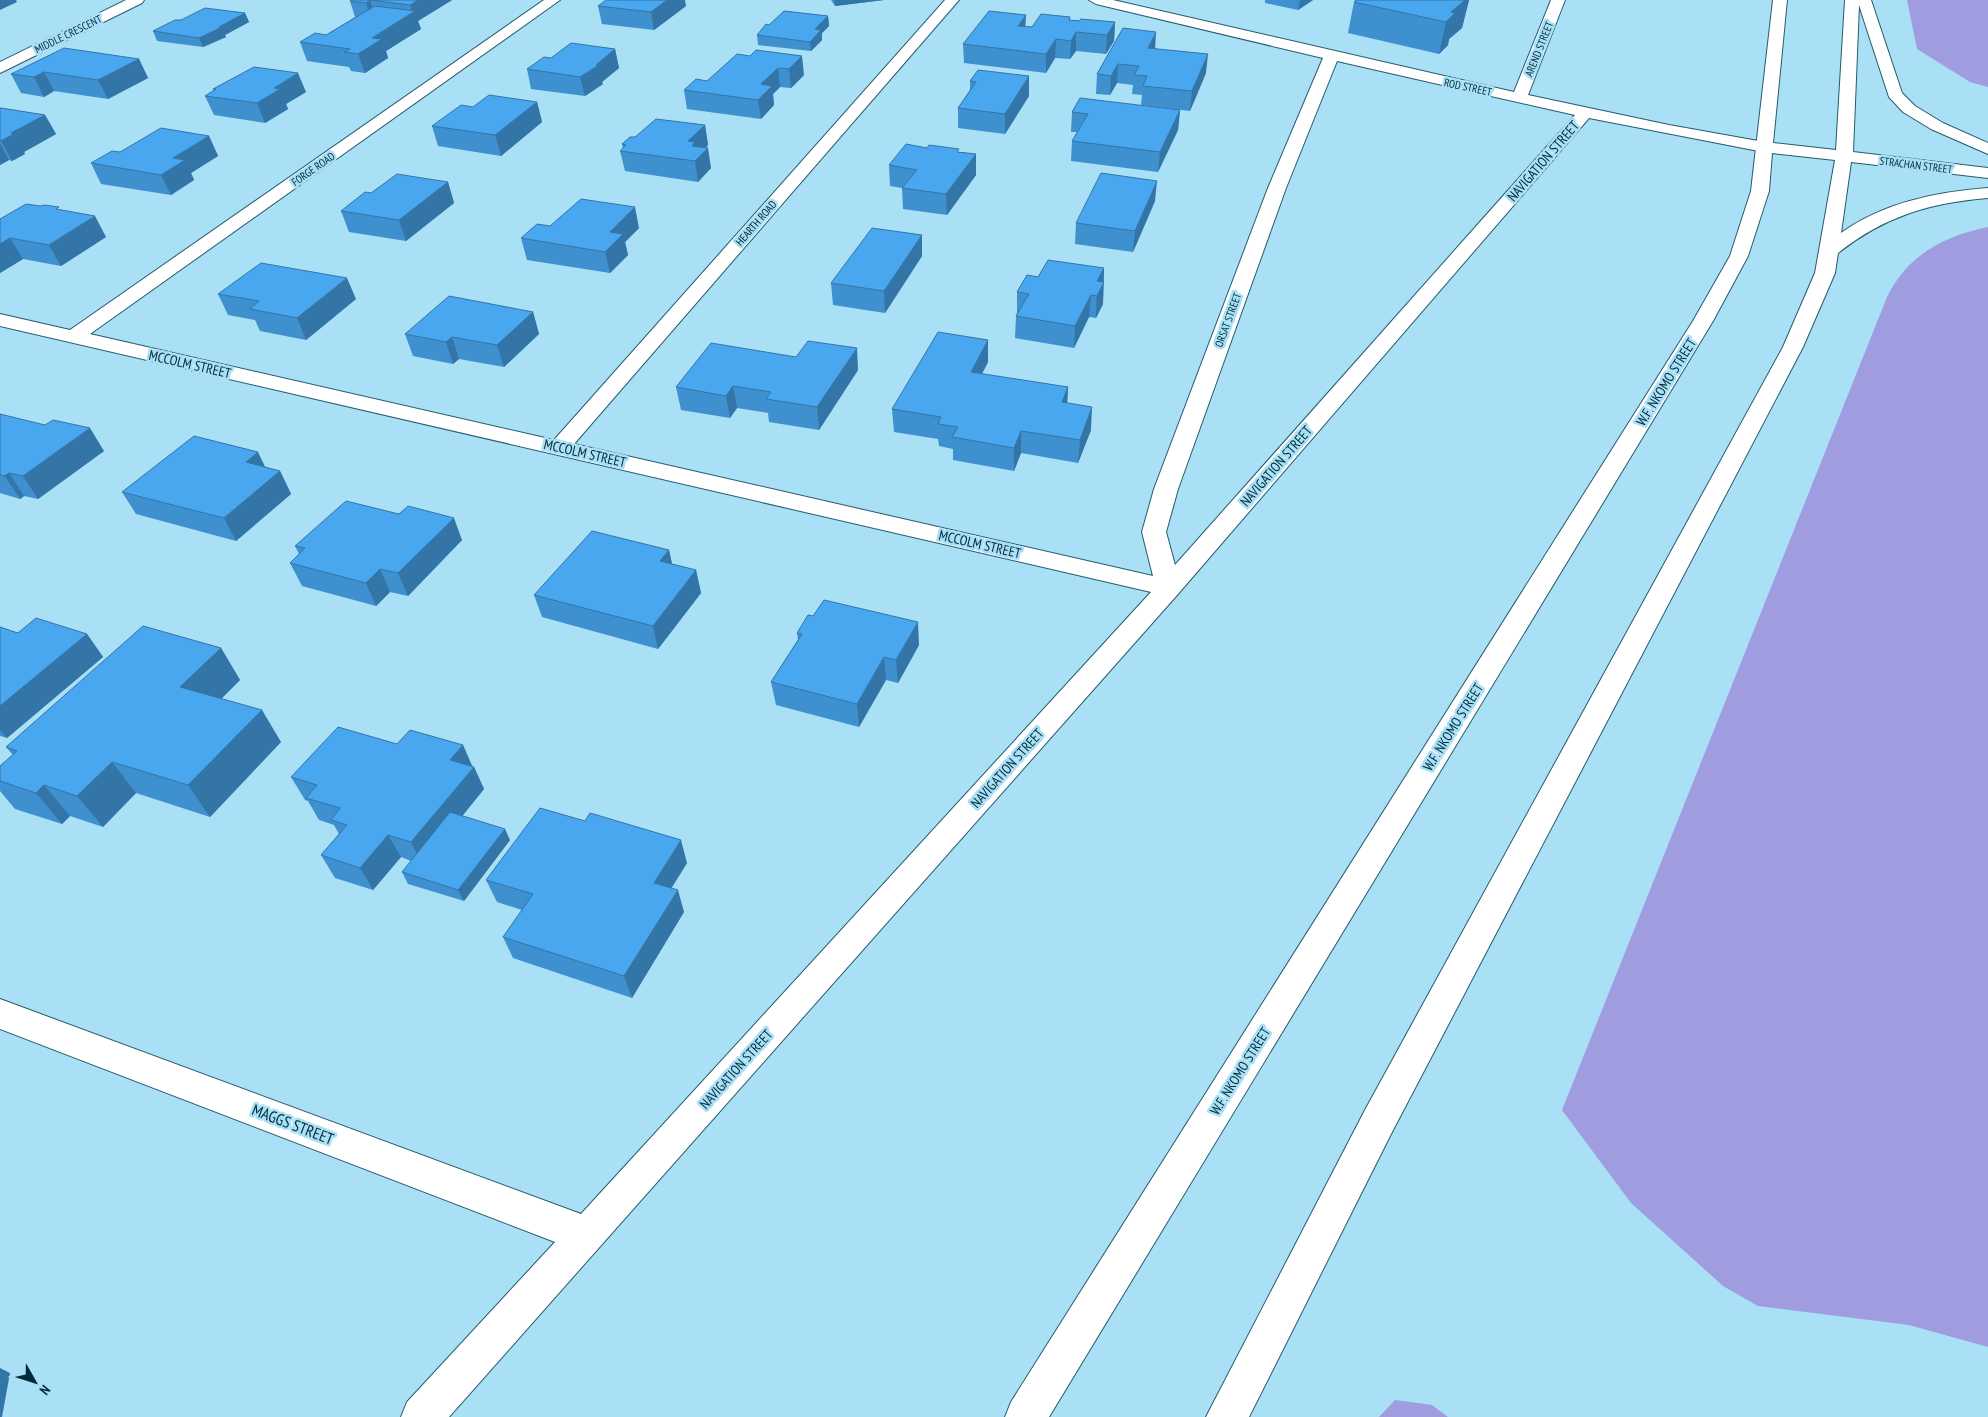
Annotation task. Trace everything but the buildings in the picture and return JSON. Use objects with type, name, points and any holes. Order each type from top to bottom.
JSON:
[{"type":"street","name":"MIDDLE CRESCENT","points":[[0,68],[137,0]]},
{"type":"street","name":"FORGE ROAD","points":[[73,337],[553,0]]},
{"type":"street","name":"HEARTH ROAD","points":[[560,447],[952,0]]},
{"type":"street","name":"ROD STREET","points":[[1096,0],[1331,56],[1692,136],[1764,148],[1844,156]]},
{"type":"street","name":"AREND STREET","points":[[1519,98],[1558,0]]},
{"type":"street","name":"W.F. NKOMO STREET","points":[[1026,1417],[1703,321],[1740,256],[1760,192],[1780,0]]},
{"type":"street","points":[[1227,1417],[1382,1113],[1793,347],[1825,273],[1829,251],[1844,156],[1852,0]]},
{"type":"street","points":[[1864,0],[1894,94],[1909,109],[1936,126],[1988,149]]},
{"type":"street","name":"ORSAT STREET","points":[[1170,588],[1154,532],[1166,489],[1277,188],[1331,56]]},
{"type":"street","name":"NAVIGATION STREET","points":[[422,1417],[1170,588],[1584,113]]},
{"type":"street","name":"STRACHAN STREET","points":[[1844,156],[1988,173]]},
{"type":"street","points":[[1829,251],[1861,228],[1900,210],[1937,200],[1988,193]]},
{"type":"street","name":"MCCOLM STREET","points":[[0,320],[1170,588]]},
{"type":"street","name":"MAGGS STREET","points":[[0,1014],[587,1235]]},
{"type":"shaded area","points":[[1907,0],[1988,0],[1988,87],[1970,82],[1917,49]]},
{"type":"shaded area","points":[[1988,227],[1988,1347],[1909,1325],[1758,1306],[1723,1286],[1631,1203],[1562,1110],[1887,297],[1905,270],[1928,250],[1956,236]]},
{"type":"shaded area","points":[[1395,1400],[1432,1405],[1448,1417],[1379,1417]]}]
